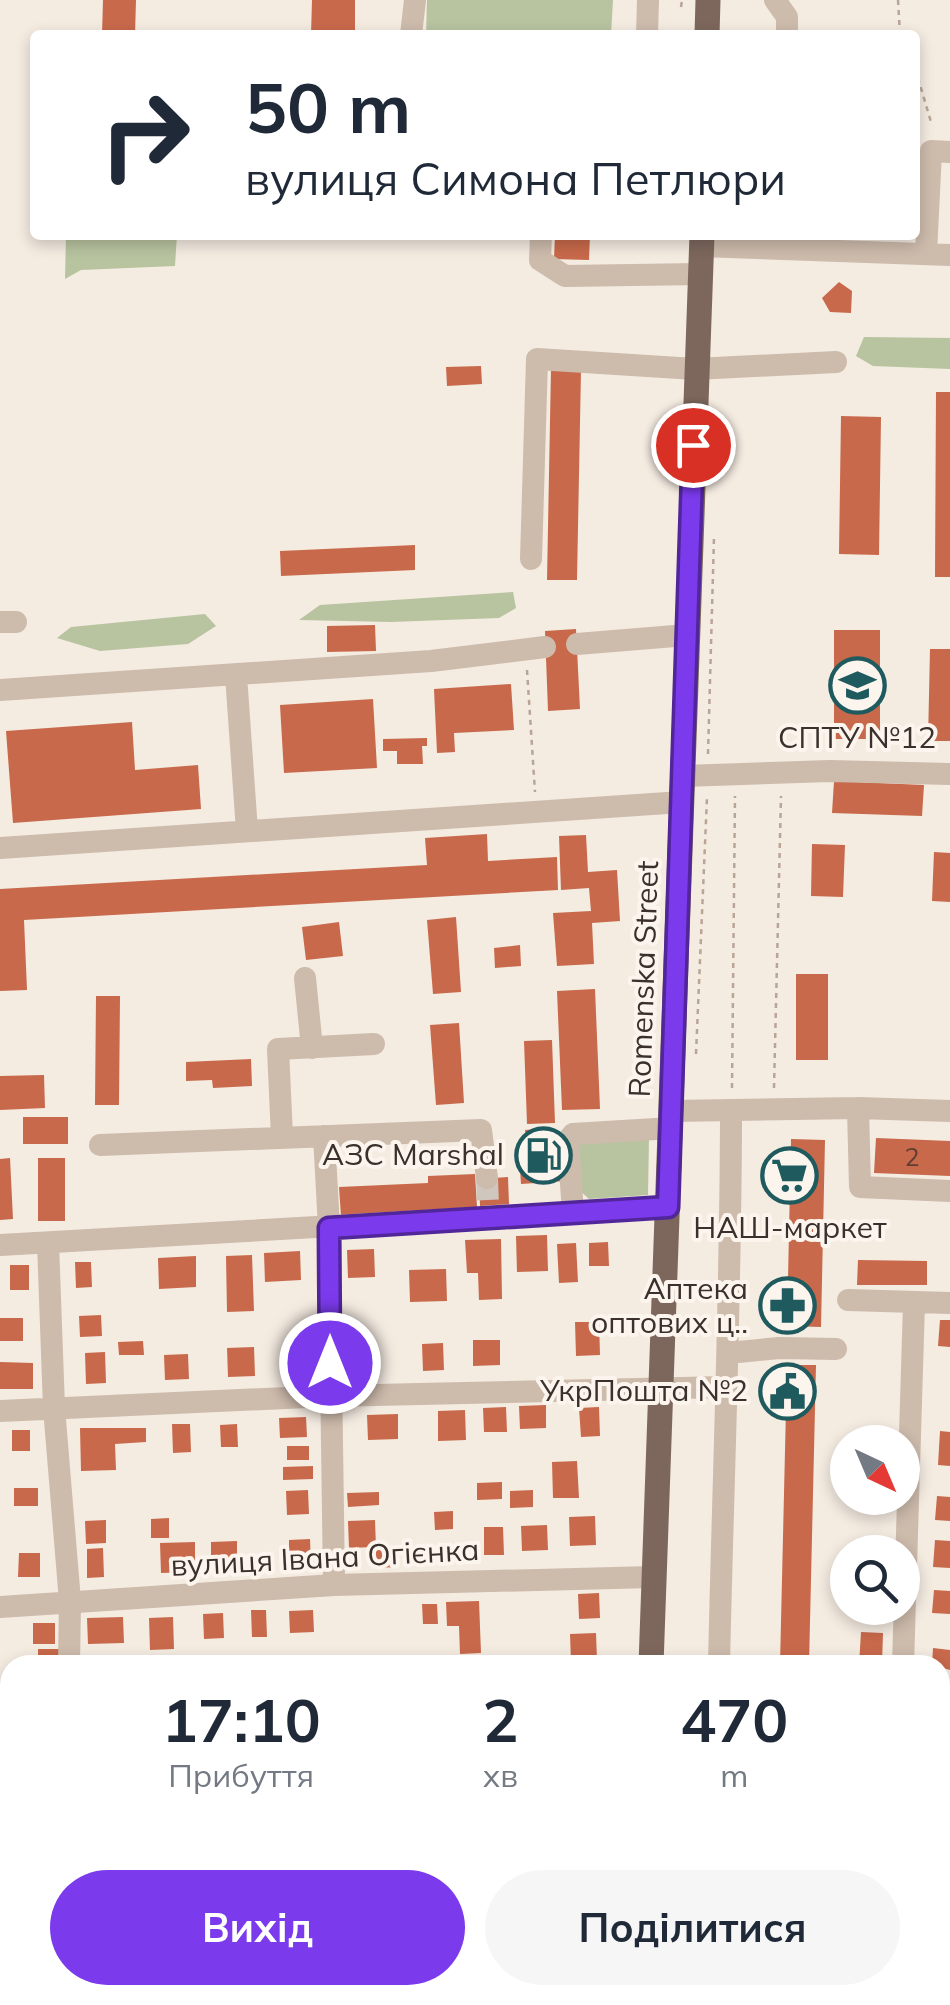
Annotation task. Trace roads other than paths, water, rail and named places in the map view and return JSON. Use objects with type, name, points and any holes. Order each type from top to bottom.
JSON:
[{"type":"main road","points":[[707,30],[708,0]]},
{"type":"main road","name":"Romenska Street","points":[[651,1655],[702,240]]},
{"type":"street","points":[[411,30],[414,0]]},
{"type":"street","points":[[647,30],[648,0]]},
{"type":"street","points":[[774,0],[787,17],[786,30]]},
{"type":"street","points":[[702,240],[938,255],[930,152],[950,152]]},
{"type":"street","points":[[541,240],[540,260],[565,276],[700,274]]},
{"type":"street","points":[[530,559],[537,359],[695,368],[836,362]]},
{"type":"street","points":[[577,644],[687,635]]},
{"type":"street","points":[[0,690],[430,661],[545,647]]},
{"type":"street","points":[[236,675],[247,831]]},
{"type":"street","points":[[0,848],[536,811],[682,789],[736,774],[950,774]]},
{"type":"street","points":[[306,978],[312,1048]]},
{"type":"street","points":[[282,1138],[278,1050],[374,1044]]},
{"type":"street","points":[[858,1108],[860,1187],[950,1191]]},
{"type":"street","points":[[718,1655],[731,1110]]},
{"type":"street","points":[[573,1213],[568,1140],[573,1134],[731,1110],[950,1111]]},
{"type":"street","points":[[100,1145],[481,1130],[486,1178]]},
{"type":"street","points":[[324,1136],[334,1584]]},
{"type":"street","points":[[0,1245],[329,1228],[488,1212],[573,1213],[668,1207]]},
{"type":"street","points":[[48,1243],[54,1408],[70,1602],[69,1655]]},
{"type":"street","points":[[848,1300],[950,1303]]},
{"type":"street","points":[[902,1655],[914,1303]]},
{"type":"street","points":[[728,1353],[779,1348],[836,1349]]},
{"type":"street","points":[[0,1411],[330,1396],[725,1388]]},
{"type":"street","name":"вулиця Івана Огієнка","points":[[0,1607],[334,1584],[653,1577]]},
{"type":"tunnel","points":[[487,1178],[488,1206]]},
{"type":"place","name":"СПТУ №12","points":[[857,685]]},
{"type":"place","name":"АЗС Marshal","points":[[543,1155]]},
{"type":"place","name":"НАШ-маркет","points":[[790,1175]]},
{"type":"place","name":"Аптека оптових ц..","points":[[787,1306]]},
{"type":"place","name":"УкрПошта №2","points":[[787,1391]]}]
